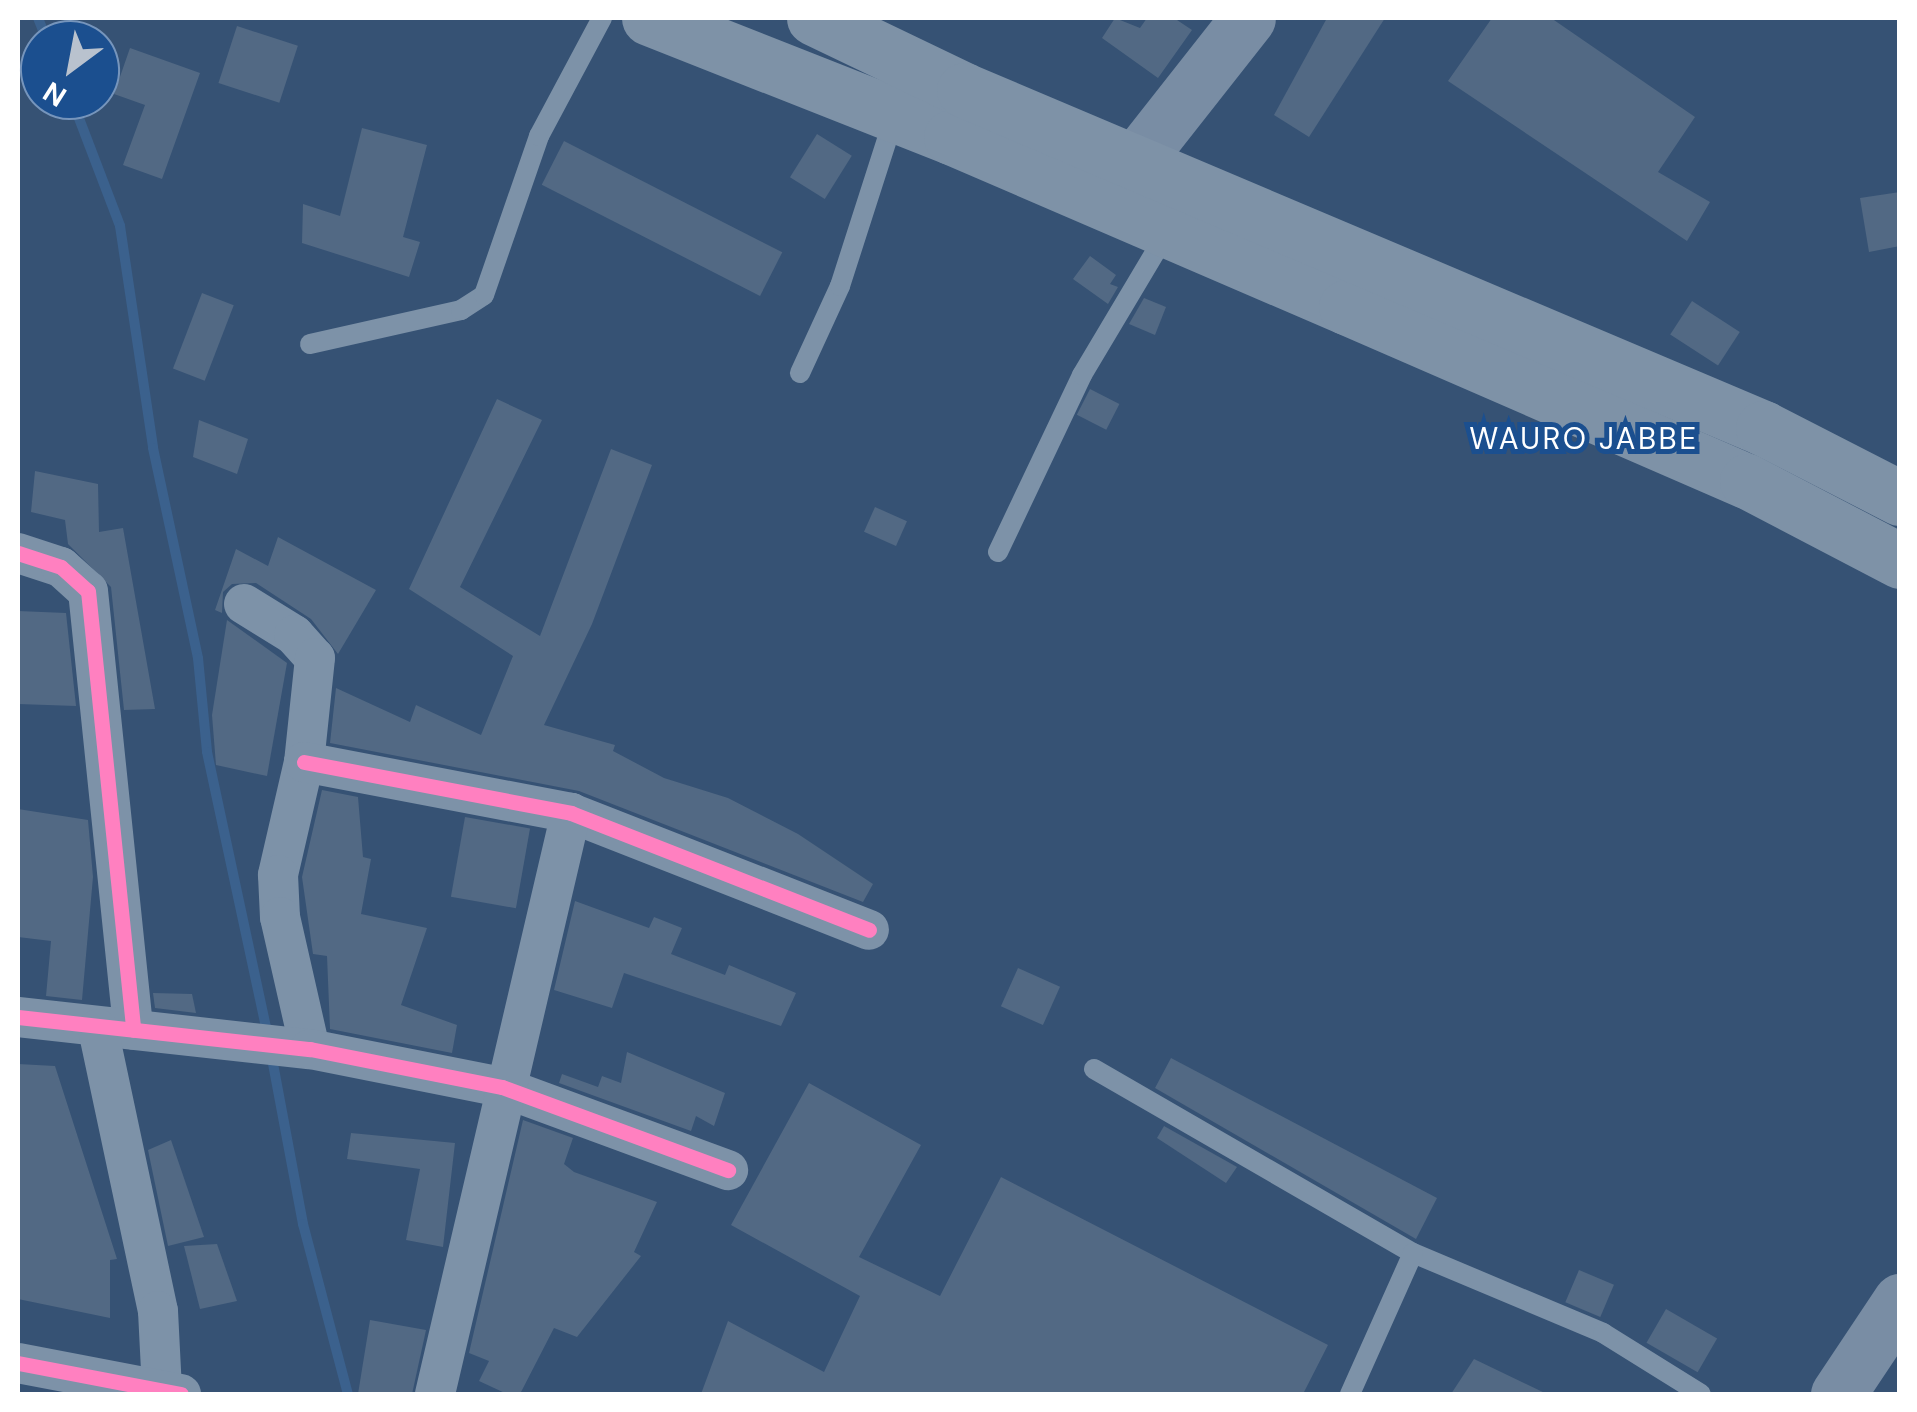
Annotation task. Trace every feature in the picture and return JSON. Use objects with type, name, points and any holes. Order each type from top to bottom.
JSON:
[{"type":"highway","points":[[649,18],[894,116],[1118,183],[1763,428],[1900,498]]},
{"type":"highway","points":[[814,18],[1118,183],[1167,233],[1746,481],[1900,561]]},
{"type":"main road","points":[[1118,183],[1248,18]]},
{"type":"main road","points":[[1838,1394],[1900,1302]]},
{"type":"street","points":[[18,553],[61,567],[88,590],[116,1030],[172,1392],[18,1363]]},
{"type":"street","points":[[244,604],[294,635],[315,658],[304,762],[278,875],[280,916],[310,1049]]},
{"type":"street","points":[[304,762],[571,813],[869,930]]},
{"type":"street","points":[[436,1394],[502,1087],[571,813]]},
{"type":"street","points":[[18,1016],[310,1049],[502,1087],[728,1170]]},
{"type":"lane","points":[[310,344],[461,310],[484,295],[539,136],[602,18]]},
{"type":"lane","points":[[800,373],[840,286],[894,116]]},
{"type":"lane","points":[[998,552],[1082,375],[1167,233]]},
{"type":"lane","points":[[1094,1069],[1413,1253],[1603,1334],[1701,1394]]},
{"type":"lane","points":[[1350,1394],[1413,1253]]},
{"type":"building","points":[[1115,18],[1140,28],[1147,18],[1174,18],[1192,30],[1158,78],[1102,38]]},
{"type":"building","points":[[1327,18],[1385,18],[1309,137],[1274,115]]},
{"type":"building","points":[[1492,18],[1551,18],[1695,117],[1658,172],[1710,202],[1687,241],[1448,81]]},
{"type":"building","points":[[237,26],[298,46],[279,103],[218,83]]},
{"type":"building","points":[[130,48],[200,73],[162,179],[123,165],[145,105],[120,96],[120,77]]},
{"type":"building","points":[[362,128],[427,145],[403,237],[420,242],[409,277],[302,243],[303,204],[340,216]]},
{"type":"building","points":[[817,134],[852,156],[825,199],[790,177]]},
{"type":"building","points":[[564,141],[782,252],[760,296],[542,185]]},
{"type":"building","points":[[1900,192],[1900,246],[1869,252],[1860,198]]},
{"type":"building","points":[[1090,256],[1116,275],[1110,284],[1118,287],[1108,304],[1073,279]]},
{"type":"building","points":[[202,293],[234,305],[205,381],[173,369]]},
{"type":"building","points":[[1144,298],[1166,307],[1155,335],[1129,324]]},
{"type":"building","points":[[1692,301],[1740,332],[1718,366],[1670,335]]},
{"type":"building","points":[[1090,389],[1119,404],[1106,430],[1077,415]]},
{"type":"building","points":[[497,399],[542,420],[460,587],[540,636],[611,449],[652,465],[592,624],[544,725],[615,745],[613,751],[664,778],[728,798],[798,834],[873,884],[863,902],[579,791],[330,743],[336,688],[410,722],[416,705],[481,735],[513,656],[409,589]]},
{"type":"building","points":[[199,420],[248,439],[237,474],[193,457]]},
{"type":"building","points":[[35,471],[98,484],[99,532],[123,528],[155,709],[124,710],[111,587],[68,544],[65,520],[31,512]]},
{"type":"building","points":[[875,507],[907,521],[896,546],[864,532]]},
{"type":"building","points":[[278,537],[376,590],[338,654],[311,619],[256,583],[232,584],[223,592],[222,613],[215,610],[236,549],[268,566]]},
{"type":"building","points":[[18,611],[66,613],[76,706],[18,704]]},
{"type":"building","points":[[227,620],[287,663],[267,776],[216,765],[212,715]]},
{"type":"building","points":[[322,790],[358,797],[363,857],[371,859],[361,914],[427,928],[401,1005],[457,1025],[452,1053],[330,1029],[327,956],[313,954],[302,877]]},
{"type":"building","points":[[18,809],[88,820],[93,877],[82,1000],[46,996],[51,941],[18,937]]},
{"type":"building","points":[[465,817],[530,828],[516,908],[451,897]]},
{"type":"building","points":[[575,901],[649,928],[654,917],[682,928],[671,954],[725,975],[729,965],[796,993],[781,1026],[624,973],[612,1008],[554,990]]},
{"type":"building","points":[[1018,968],[1060,987],[1043,1025],[1001,1006]]},
{"type":"building","points":[[153,993],[192,994],[196,1013],[155,1008]]},
{"type":"building","points":[[627,1052],[725,1093],[714,1126],[696,1116],[691,1131],[559,1083],[562,1074],[598,1087],[602,1076],[621,1083]]},
{"type":"building","points":[[1171,1058],[1437,1198],[1416,1239],[1155,1088]]},
{"type":"building","points":[[18,1064],[55,1066],[117,1259],[110,1260],[110,1318],[18,1299]]},
{"type":"building","points":[[809,1083],[921,1145],[859,1257],[940,1296],[1001,1177],[1328,1345],[1303,1394],[701,1394],[728,1321],[824,1372],[860,1296],[731,1225]]},
{"type":"building","points":[[523,1120],[573,1138],[564,1164],[574,1172],[657,1202],[634,1252],[641,1256],[577,1337],[554,1328],[520,1394],[507,1394],[479,1381],[489,1361],[469,1353]]},
{"type":"building","points":[[1164,1126],[1237,1167],[1226,1183],[1157,1138]]},
{"type":"building","points":[[351,1133],[455,1143],[443,1247],[406,1240],[420,1169],[347,1159]]},
{"type":"building","points":[[171,1140],[204,1237],[168,1246],[148,1150]]},
{"type":"building","points":[[217,1244],[237,1301],[200,1309],[184,1246]]},
{"type":"building","points":[[1579,1270],[1614,1285],[1600,1317],[1565,1302]]},
{"type":"building","points":[[1666,1309],[1717,1338],[1698,1372],[1646,1343]]},
{"type":"building","points":[[370,1320],[426,1330],[412,1394],[358,1394]]},
{"type":"building","points":[[1474,1359],[1547,1394],[1451,1394]]},
{"type":"waterway","points":[[80,120],[120,226],[153,448],[198,658],[207,752],[268,1036]]},
{"type":"waterway","points":[[271,1053],[303,1224],[348,1394]]},
{"type":"cycle path","points":[[18,553],[61,567],[88,591],[133,1030]]},
{"type":"cycle path","points":[[304,762],[571,813],[869,930]]},
{"type":"cycle path","points":[[18,1017],[310,1049],[502,1087],[728,1170]]},
{"type":"cycle path","points":[[18,1363],[181,1394]]},
{"type":"district","name":"WAURO JABBE","points":[[1584,439]]}]
